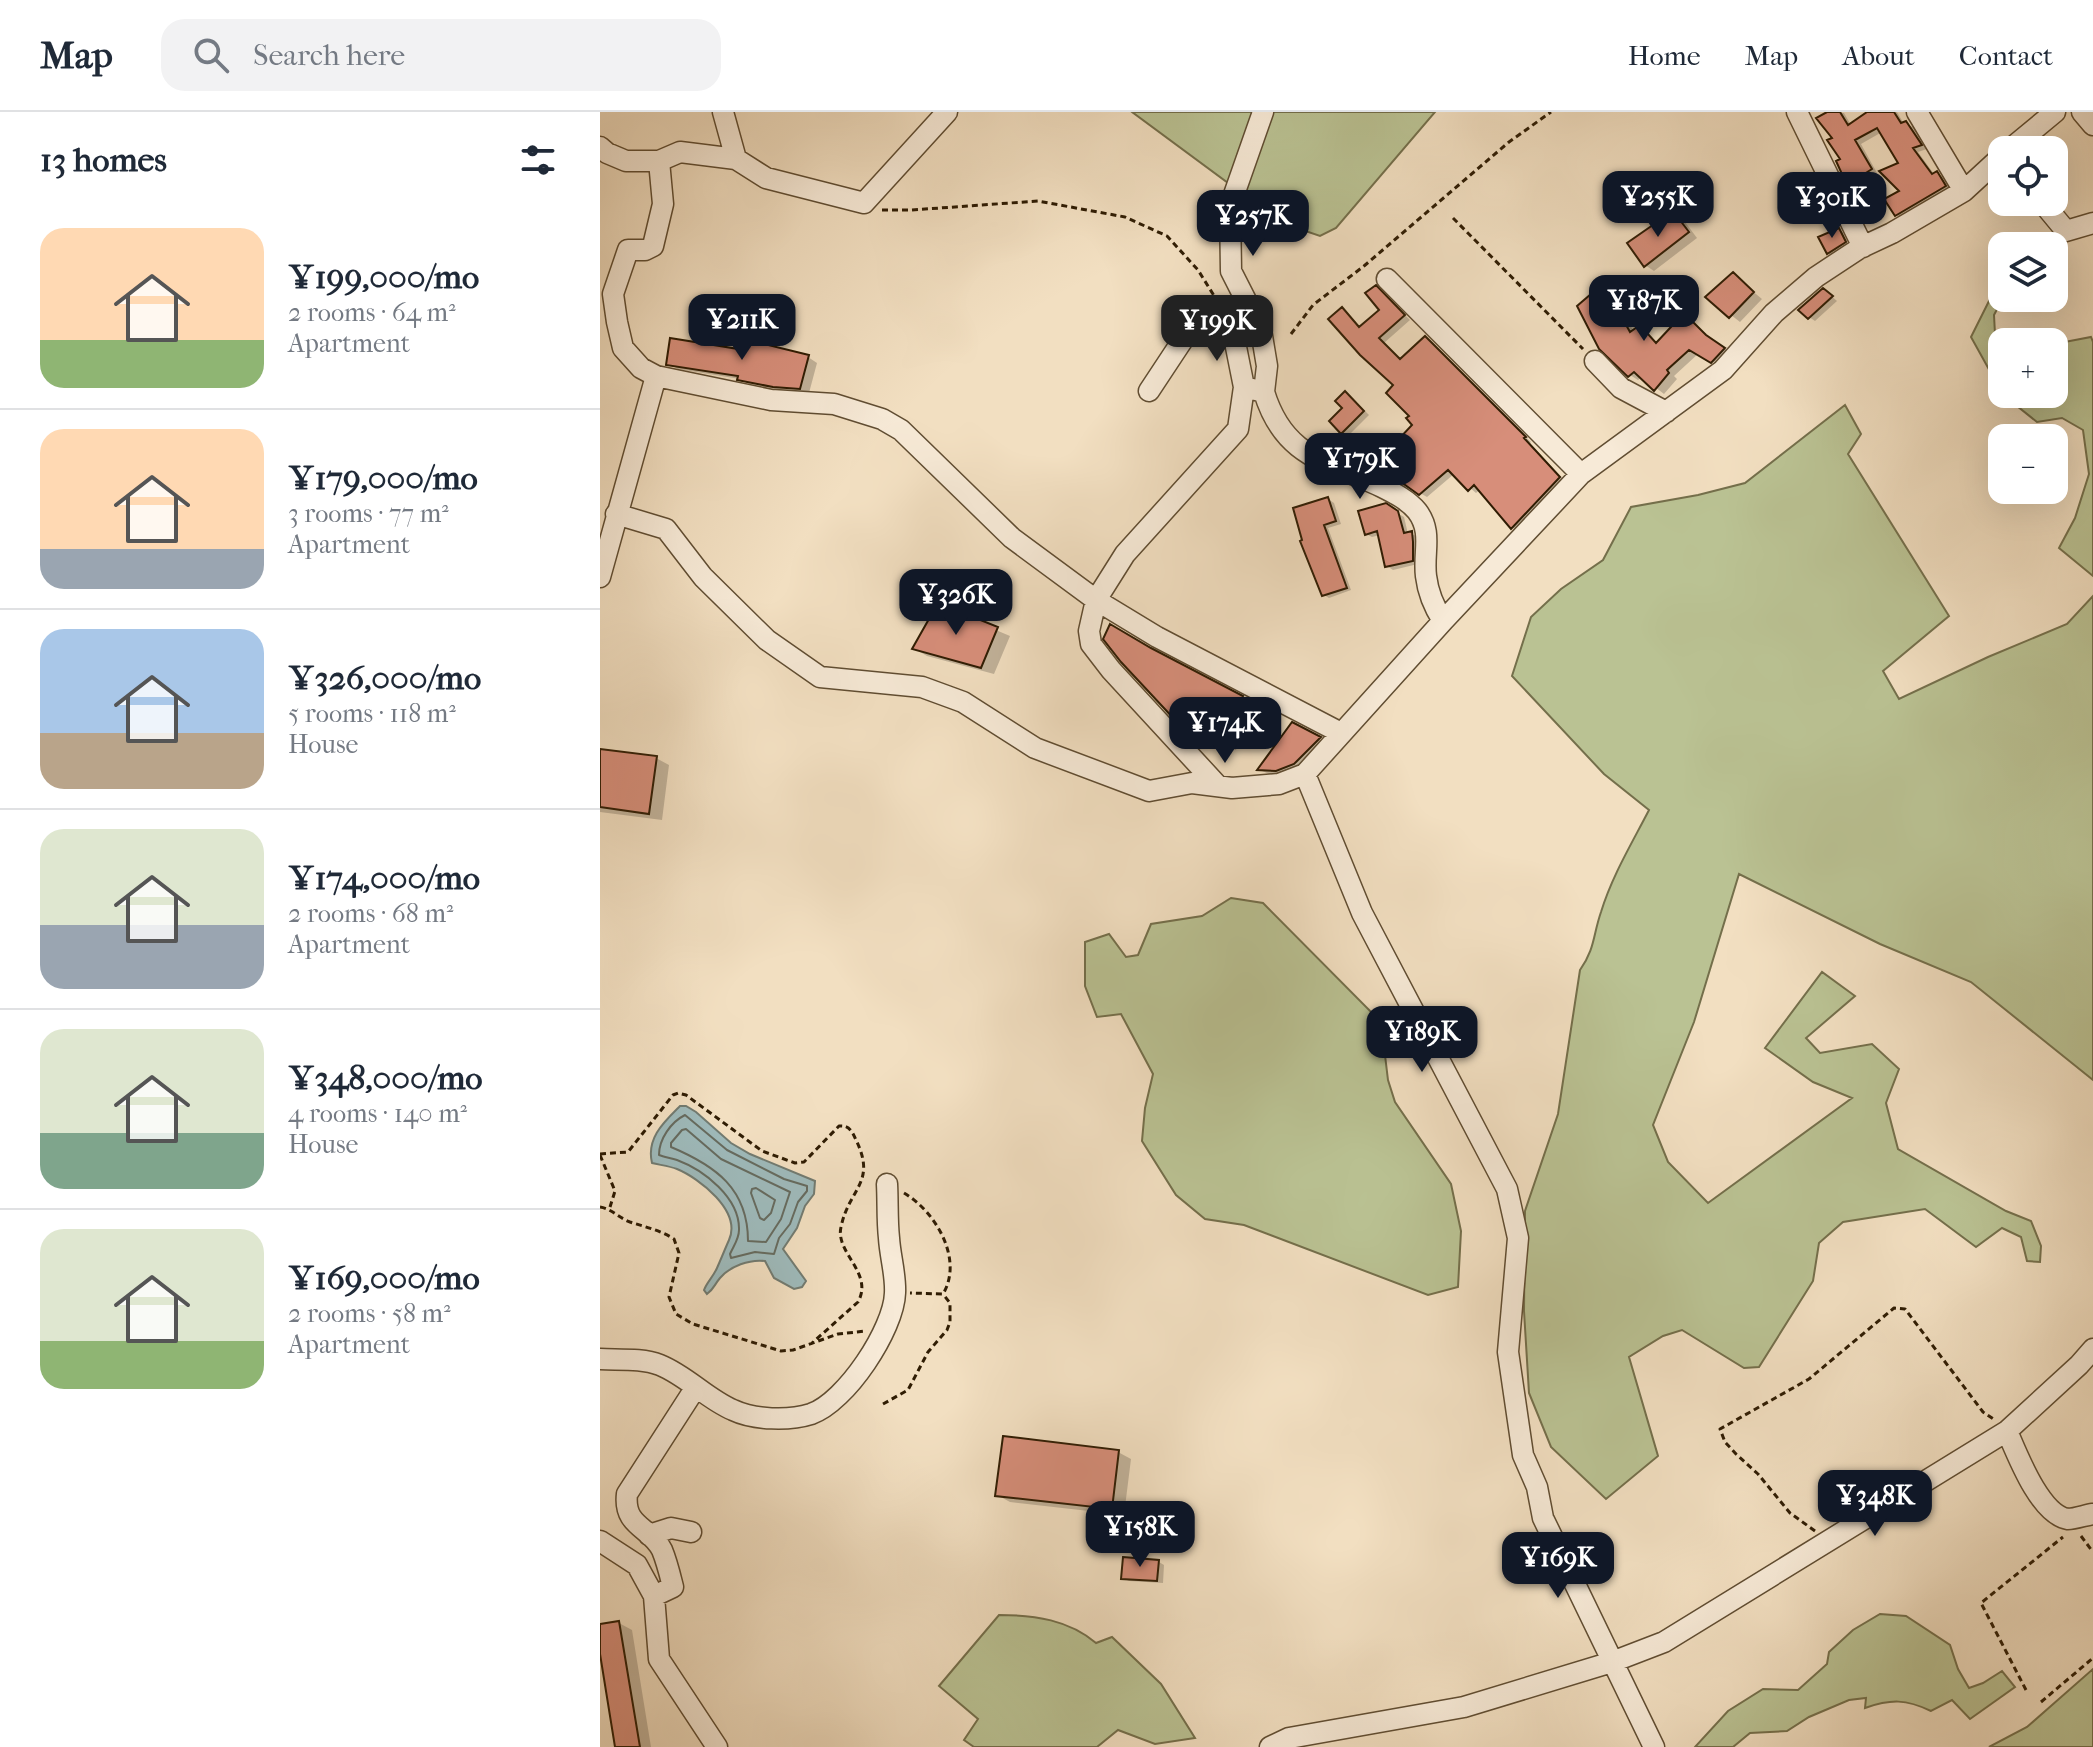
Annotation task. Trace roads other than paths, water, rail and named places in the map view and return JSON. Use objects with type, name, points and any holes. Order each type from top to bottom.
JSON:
[{"type":"street","points":[[723,112],[736,159]]},
{"type":"street","points":[[600,147],[626,161],[659,161],[680,152],[736,159],[766,178],[864,203],[947,112]]},
{"type":"street","points":[[1263,112],[1230,206],[1231,271],[1261,330],[1267,366],[1264,392],[1271,413],[1283,433],[1310,457],[1353,473],[1399,496],[1416,510],[1427,530],[1426,574],[1432,605],[1443,621]]},
{"type":"street","points":[[1797,112],[1863,247]]},
{"type":"street","points":[[1917,112],[1964,191]]},
{"type":"street","points":[[2026,136],[2055,112]]},
{"type":"street","points":[[2082,112],[2093,125]]},
{"type":"street","points":[[659,161],[663,204],[653,246],[645,250],[628,250],[613,294],[623,348],[641,368],[656,376],[771,400],[834,404],[882,419],[901,430],[1012,538],[1096,600],[1157,637],[1341,733]]},
{"type":"street","points":[[616,514],[666,529],[703,577],[767,640],[820,677],[922,687],[963,702],[1035,748],[1149,791],[1192,783],[1232,788],[1279,784],[1305,774],[1581,474],[1723,370],[1774,313],[1816,277],[1964,191],[1988,169]]},
{"type":"street","points":[[2054,216],[2066,231],[2093,223]]},
{"type":"street","points":[[1387,279],[1581,474]]},
{"type":"street","points":[[1149,391],[1186,335],[1229,327],[1244,387],[1238,429],[1125,554],[1096,600],[1089,631],[1091,644],[1111,670],[1218,786]]},
{"type":"street","points":[[1595,361],[1621,388],[1666,412]]},
{"type":"street","points":[[600,577],[656,376]]},
{"type":"street","points":[[1244,387],[1264,392]]},
{"type":"street","points":[[1305,774],[1362,913],[1507,1189],[1518,1238],[1508,1352],[1523,1455],[1537,1487],[1543,1518],[1654,1747]]},
{"type":"street","points":[[600,1359],[660,1365],[731,1410],[749,1416],[813,1414],[843,1392],[869,1357],[891,1316],[896,1293],[888,1238],[887,1184]]},
{"type":"street","points":[[1270,1747],[1289,1738],[1464,1707],[1612,1662],[1664,1642],[2007,1431],[2093,1349]]},
{"type":"street","points":[[614,1528],[626,1505],[627,1494],[696,1387]]},
{"type":"street","points":[[2007,1431],[2039,1495],[2053,1513],[2069,1519],[2093,1514]]},
{"type":"street","points":[[614,1528],[632,1521],[661,1548],[673,1587],[654,1596]]},
{"type":"street","points":[[614,1528],[654,1596],[659,1659],[717,1747]]},
{"type":"street","points":[[649,1535],[671,1528],[691,1532]]},
{"type":"water","points":[[680,1106],[696,1112],[731,1143],[750,1154],[815,1181],[814,1194],[783,1249],[806,1281],[802,1287],[794,1289],[774,1278],[765,1261],[759,1261],[735,1267],[724,1274],[707,1294],[704,1290],[729,1240],[729,1218],[716,1197],[696,1180],[677,1169],[652,1163],[654,1138]]}]
